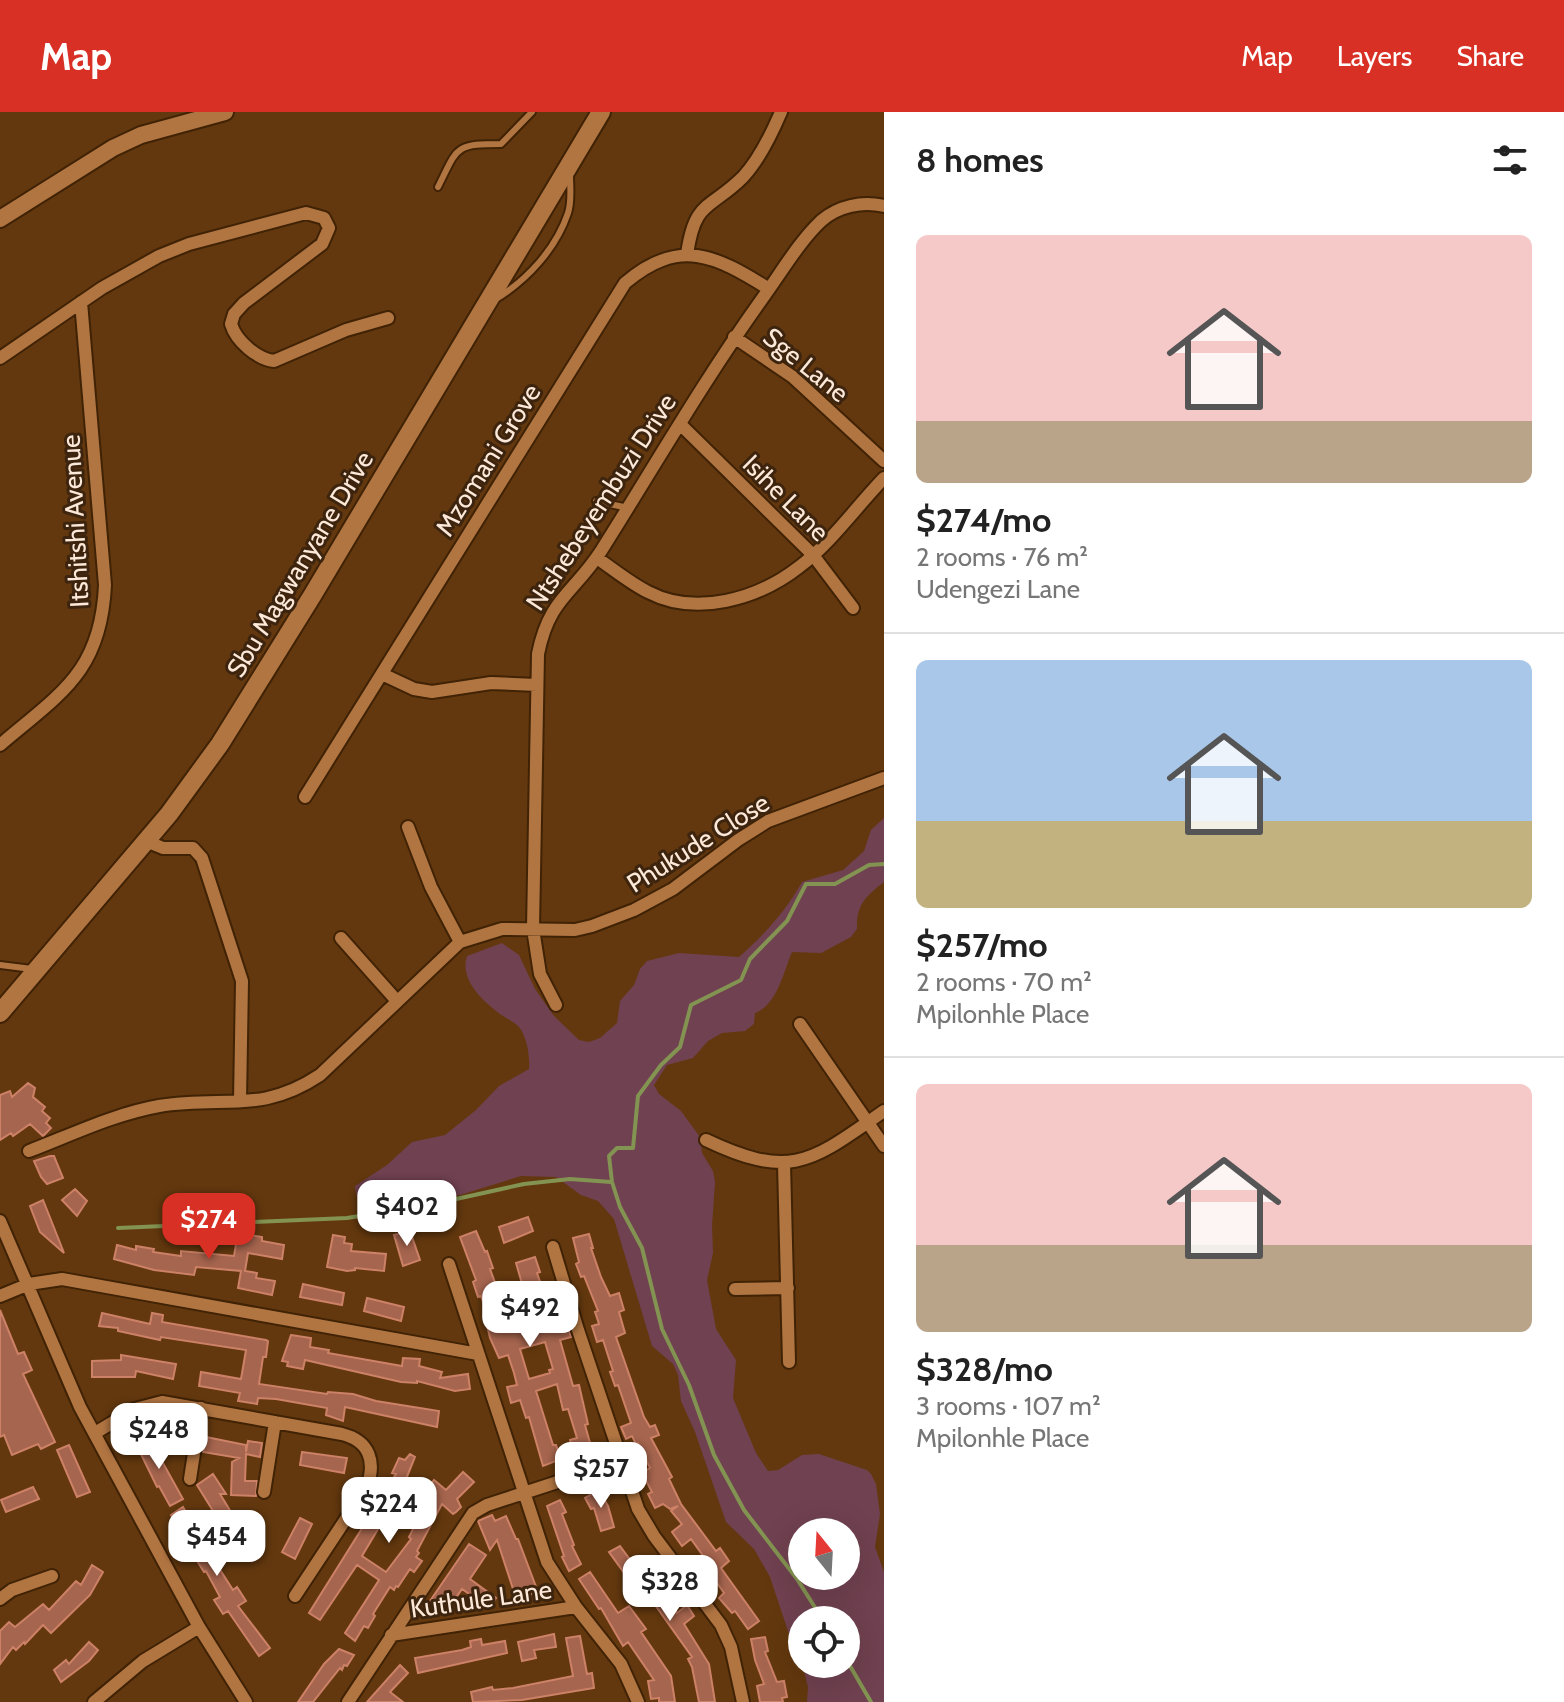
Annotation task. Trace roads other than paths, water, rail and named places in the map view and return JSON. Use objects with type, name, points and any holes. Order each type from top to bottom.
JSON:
[{"type":"main road","name":"Sbu Magwanyane Drive","points":[[0,1013],[146,841],[220,744],[601,112]]},
{"type":"street","points":[[0,219],[113,148],[141,135],[225,112]]},
{"type":"street","points":[[769,289],[732,266],[687,254],[693,221],[710,201],[742,177],[774,129],[781,112]]},
{"type":"street","name":"Ntshebeyembuzi Drive","points":[[556,1005],[540,974],[533,929],[538,654],[547,620],[559,601],[597,558],[734,337],[804,240],[830,214],[857,205],[884,206]]},
{"type":"street","points":[[0,358],[132,269],[189,244],[294,214],[317,215],[328,223],[328,235],[322,244],[234,314],[231,324],[239,339],[264,360],[274,361],[335,335],[388,318]]},
{"type":"street","name":"Mzomani Grove","points":[[305,797],[625,283],[642,268],[667,257],[687,254]]},
{"type":"street","name":"Itshitshi Avenue","points":[[0,745],[70,685],[85,665],[104,616],[105,585],[81,302]]},
{"type":"street","name":"Sge Lane","points":[[734,337],[793,377],[884,461]]},
{"type":"street","name":"Isihe Lane","points":[[680,424],[813,555],[853,608]]},
{"type":"street","points":[[597,558],[648,592],[673,601],[698,605],[746,595],[780,579],[813,555],[884,478]]},
{"type":"street","points":[[382,674],[414,689],[432,692],[491,683],[537,685]]},
{"type":"street","name":"Phukude Close","points":[[460,942],[502,929],[583,928],[644,906],[768,821],[884,778]]},
{"type":"street","points":[[29,1151],[142,1109],[282,1096],[320,1075],[460,942],[431,887],[408,827]]},
{"type":"street","points":[[146,841],[163,848],[193,848],[202,858],[242,981],[240,1101]]},
{"type":"street","points":[[341,938],[397,1001]]},
{"type":"street","points":[[800,1024],[884,1146]]},
{"type":"street","points":[[706,1140],[745,1157],[784,1164],[816,1155],[884,1111]]},
{"type":"street","points":[[784,1164],[789,1362]]},
{"type":"street","points":[[0,1221],[80,1407],[199,1627],[246,1702]]},
{"type":"street","points":[[553,1247],[638,1509],[727,1638],[743,1702]]},
{"type":"street","points":[[449,1264],[522,1494],[547,1562],[576,1607],[621,1664],[638,1702]]},
{"type":"street","points":[[0,1296],[29,1284],[62,1279],[478,1354]]},
{"type":"street","points":[[735,1289],[788,1288]]},
{"type":"street","points":[[95,1433],[145,1405],[162,1402],[351,1436],[367,1449],[373,1469],[367,1487],[295,1596]]},
{"type":"street","points":[[190,1479],[201,1408]]},
{"type":"street","points":[[264,1492],[275,1422]]},
{"type":"street","points":[[348,1702],[473,1513],[487,1505],[622,1461]]},
{"type":"street","points":[[0,1599],[6,1587],[52,1576]]},
{"type":"street","name":"Kuthule Lane","points":[[391,1635],[576,1607]]},
{"type":"street","points":[[94,1702],[143,1661],[199,1627]]},
{"type":"lane","points":[[438,187],[455,152],[467,144],[501,144],[532,112]]},
{"type":"lane","points":[[596,501],[628,508]]},
{"type":"lane","points":[[0,965],[37,970]]},
{"type":"waterway","points":[[814,1606],[744,1510],[714,1455],[689,1385],[662,1329],[642,1248],[620,1207],[612,1182],[609,1156],[617,1148],[633,1148],[638,1096],[661,1065],[680,1047],[691,1005],[741,980],[750,959],[787,921],[806,884],[835,884],[869,865],[884,864]]},
{"type":"waterway","points":[[118,1228],[347,1218],[438,1203],[524,1184],[570,1179],[611,1182]]},
{"type":"waterway","points":[[857,1678],[871,1702]]}]
